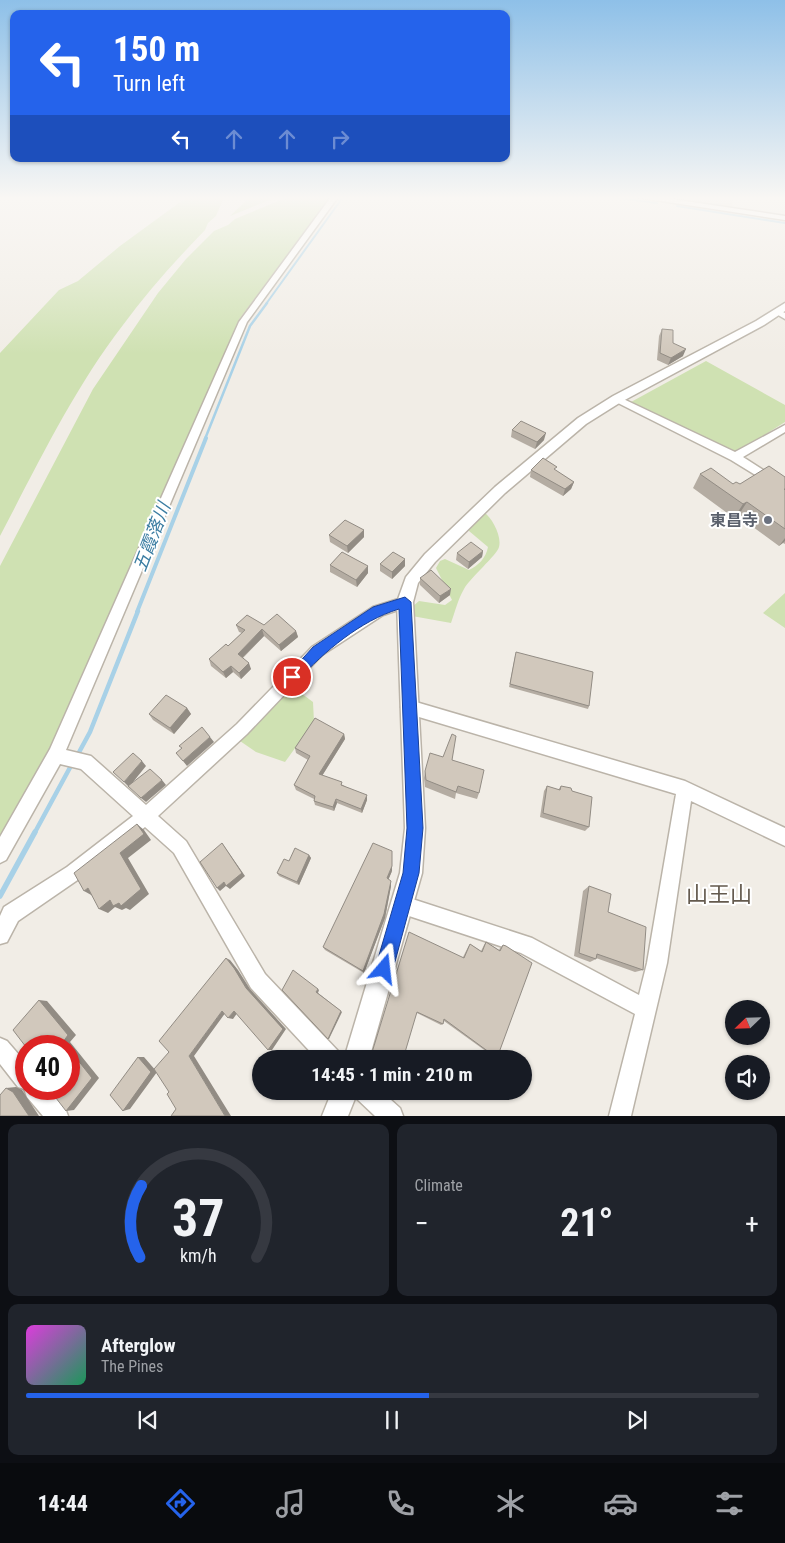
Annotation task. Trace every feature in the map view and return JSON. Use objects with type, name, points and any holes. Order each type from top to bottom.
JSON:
[{"type":"street","points":[[0,854],[60,756],[242,322],[297,249]]},
{"type":"street","points":[[359,1050],[403,906],[411,873],[415,828],[405,602],[411,581],[430,558],[500,490],[582,421],[617,399],[782,311]]},
{"type":"street","points":[[617,399],[736,457],[785,489]]},
{"type":"street","points":[[736,457],[785,428]]},
{"type":"street","points":[[0,935],[11,914],[73,873],[146,816],[242,729],[318,651],[378,611],[405,602]]},
{"type":"street","points":[[409,707],[685,789],[785,837]]},
{"type":"street","points":[[60,756],[85,762],[180,847],[258,982],[323,1050]]},
{"type":"street","points":[[620,1116],[657,963],[685,789]]},
{"type":"street","points":[[403,906],[525,945],[647,1010]]},
{"type":"street","points":[[0,1048],[15,1066]]},
{"type":"street","points":[[44,1100],[57,1116]]},
{"type":"street","points":[[335,1116],[341,1100]]},
{"type":"street","points":[[375,1100],[392,1116]]},
{"type":"green space","points":[[116,249],[187,249],[142,300],[88,375],[57,428],[0,536],[0,353],[59,290],[78,281]]},
{"type":"green space","points":[[196,249],[292,249],[240,318],[55,744],[0,841],[0,566],[93,389],[158,293]]},
{"type":"green space","points":[[706,361],[785,405],[785,422],[736,453],[631,402]]},
{"type":"green space","points":[[484,512],[496,528],[500,543],[499,547],[464,589],[451,623],[412,616],[412,607],[419,601],[445,605],[452,600],[436,568],[440,561],[445,559],[469,570],[483,558],[488,547],[469,531],[469,526]]},
{"type":"green space","points":[[785,593],[785,628],[763,613]]},
{"type":"green space","points":[[290,685],[313,702],[314,722],[285,762],[256,752],[240,741]]},
{"type":"building","points":[[662,329],[673,330],[673,343],[686,349],[671,358],[660,353]]},
{"type":"building","points":[[521,421],[546,433],[537,442],[512,430]]},
{"type":"building","points":[[543,458],[557,467],[554,469],[574,482],[565,489],[531,470]]},
{"type":"building","points":[[769,466],[785,477],[785,529],[747,502],[743,504],[700,474],[711,468],[733,484],[736,482],[740,484]]},
{"type":"building","points":[[345,520],[364,530],[347,546],[329,535]]},
{"type":"building","points":[[471,542],[483,551],[469,562],[457,553]]},
{"type":"building","points":[[342,552],[368,566],[356,580],[330,565]]},
{"type":"building","points":[[393,552],[405,559],[392,572],[380,564]]},
{"type":"building","points":[[431,570],[451,589],[440,596],[420,578]]},
{"type":"building","points":[[277,614],[296,631],[279,645],[262,629],[238,654],[249,663],[239,673],[231,666],[223,672],[209,659],[226,644],[228,646],[245,630],[236,625],[247,615],[264,625]]},
{"type":"building","points":[[516,652],[593,672],[589,706],[510,684]]},
{"type":"building","points":[[166,695],[187,708],[170,728],[149,714]]},
{"type":"building","points":[[315,718],[344,734],[319,774],[342,782],[341,785],[367,795],[361,809],[336,799],[333,807],[314,801],[315,796],[294,785],[310,756],[295,748]]},
{"type":"building","points":[[202,727],[210,737],[183,761],[176,753],[182,748],[179,746]]},
{"type":"building","points":[[452,734],[456,736],[452,760],[484,770],[479,793],[458,786],[456,792],[426,780],[425,771],[430,753],[443,757]]},
{"type":"building","points":[[133,753],[142,761],[124,782],[113,772]]},
{"type":"building","points":[[150,769],[162,780],[141,798],[128,786]]},
{"type":"building","points":[[547,786],[560,790],[561,786],[571,788],[572,791],[592,797],[589,827],[543,813]]},
{"type":"building","points":[[137,824],[144,834],[120,853],[141,889],[121,906],[119,903],[113,906],[110,900],[99,909],[88,888],[84,891],[74,873]]},
{"type":"building","points":[[222,843],[242,873],[226,886],[224,882],[217,888],[200,862]]},
{"type":"building","points":[[373,843],[392,851],[392,866],[387,878],[391,881],[384,914],[363,971],[323,947]]},
{"type":"building","points":[[295,848],[309,855],[297,882],[277,873],[284,859],[289,861]]},
{"type":"building","points":[[589,886],[611,894],[608,912],[646,927],[643,970],[597,954],[596,959],[579,953]]},
{"type":"building","points":[[409,932],[464,958],[470,944],[482,952],[486,942],[500,951],[503,945],[506,946],[532,963],[500,1050],[486,1050],[444,1019],[443,1024],[417,1012],[406,1050],[373,1050]]},
{"type":"building","points":[[226,958],[246,988],[283,1029],[268,1050],[234,1011],[228,1018],[222,1011],[189,1056],[225,1116],[171,1116],[176,1109],[167,1094],[169,1092],[154,1069],[169,1052],[159,1041]]},
{"type":"building","points":[[293,970],[318,989],[316,992],[341,1011],[328,1039],[282,990]]},
{"type":"building","points":[[39,1000],[68,1035],[17,1035],[13,1030]]},
{"type":"building","points":[[138,1057],[151,1072],[123,1111],[110,1095]]},
{"type":"building","points":[[80,1063],[92,1078],[80,1093]]},
{"type":"building","points":[[6,1088],[13,1092],[15,1100],[18,1100],[29,1116],[0,1116],[0,1095]]},
{"type":"building","points":[[58,1100],[75,1100],[66,1111]]},
{"type":"waterway","name":"五霞落川","points":[[266,304],[306,249]]},
{"type":"waterway","name":"五霞落川","points":[[205,439],[250,326],[267,303]]},
{"type":"waterway","name":"五霞落川","points":[[137,612],[206,438]]},
{"type":"waterway","name":"五霞落川","points":[[77,756],[90,732],[138,611]]},
{"type":"waterway","name":"五霞落川","points":[[34,834],[73,762]]},
{"type":"waterway","name":"五霞落川","points":[[0,896],[35,832]]},
{"type":"place","name":"東昌寺","points":[[768,520]]},
{"type":"district","name":"山王山","points":[[719,894]]},
{"type":"route","points":[[292,677],[318,651],[378,611],[405,602],[415,828],[411,873],[384,969]]}]
